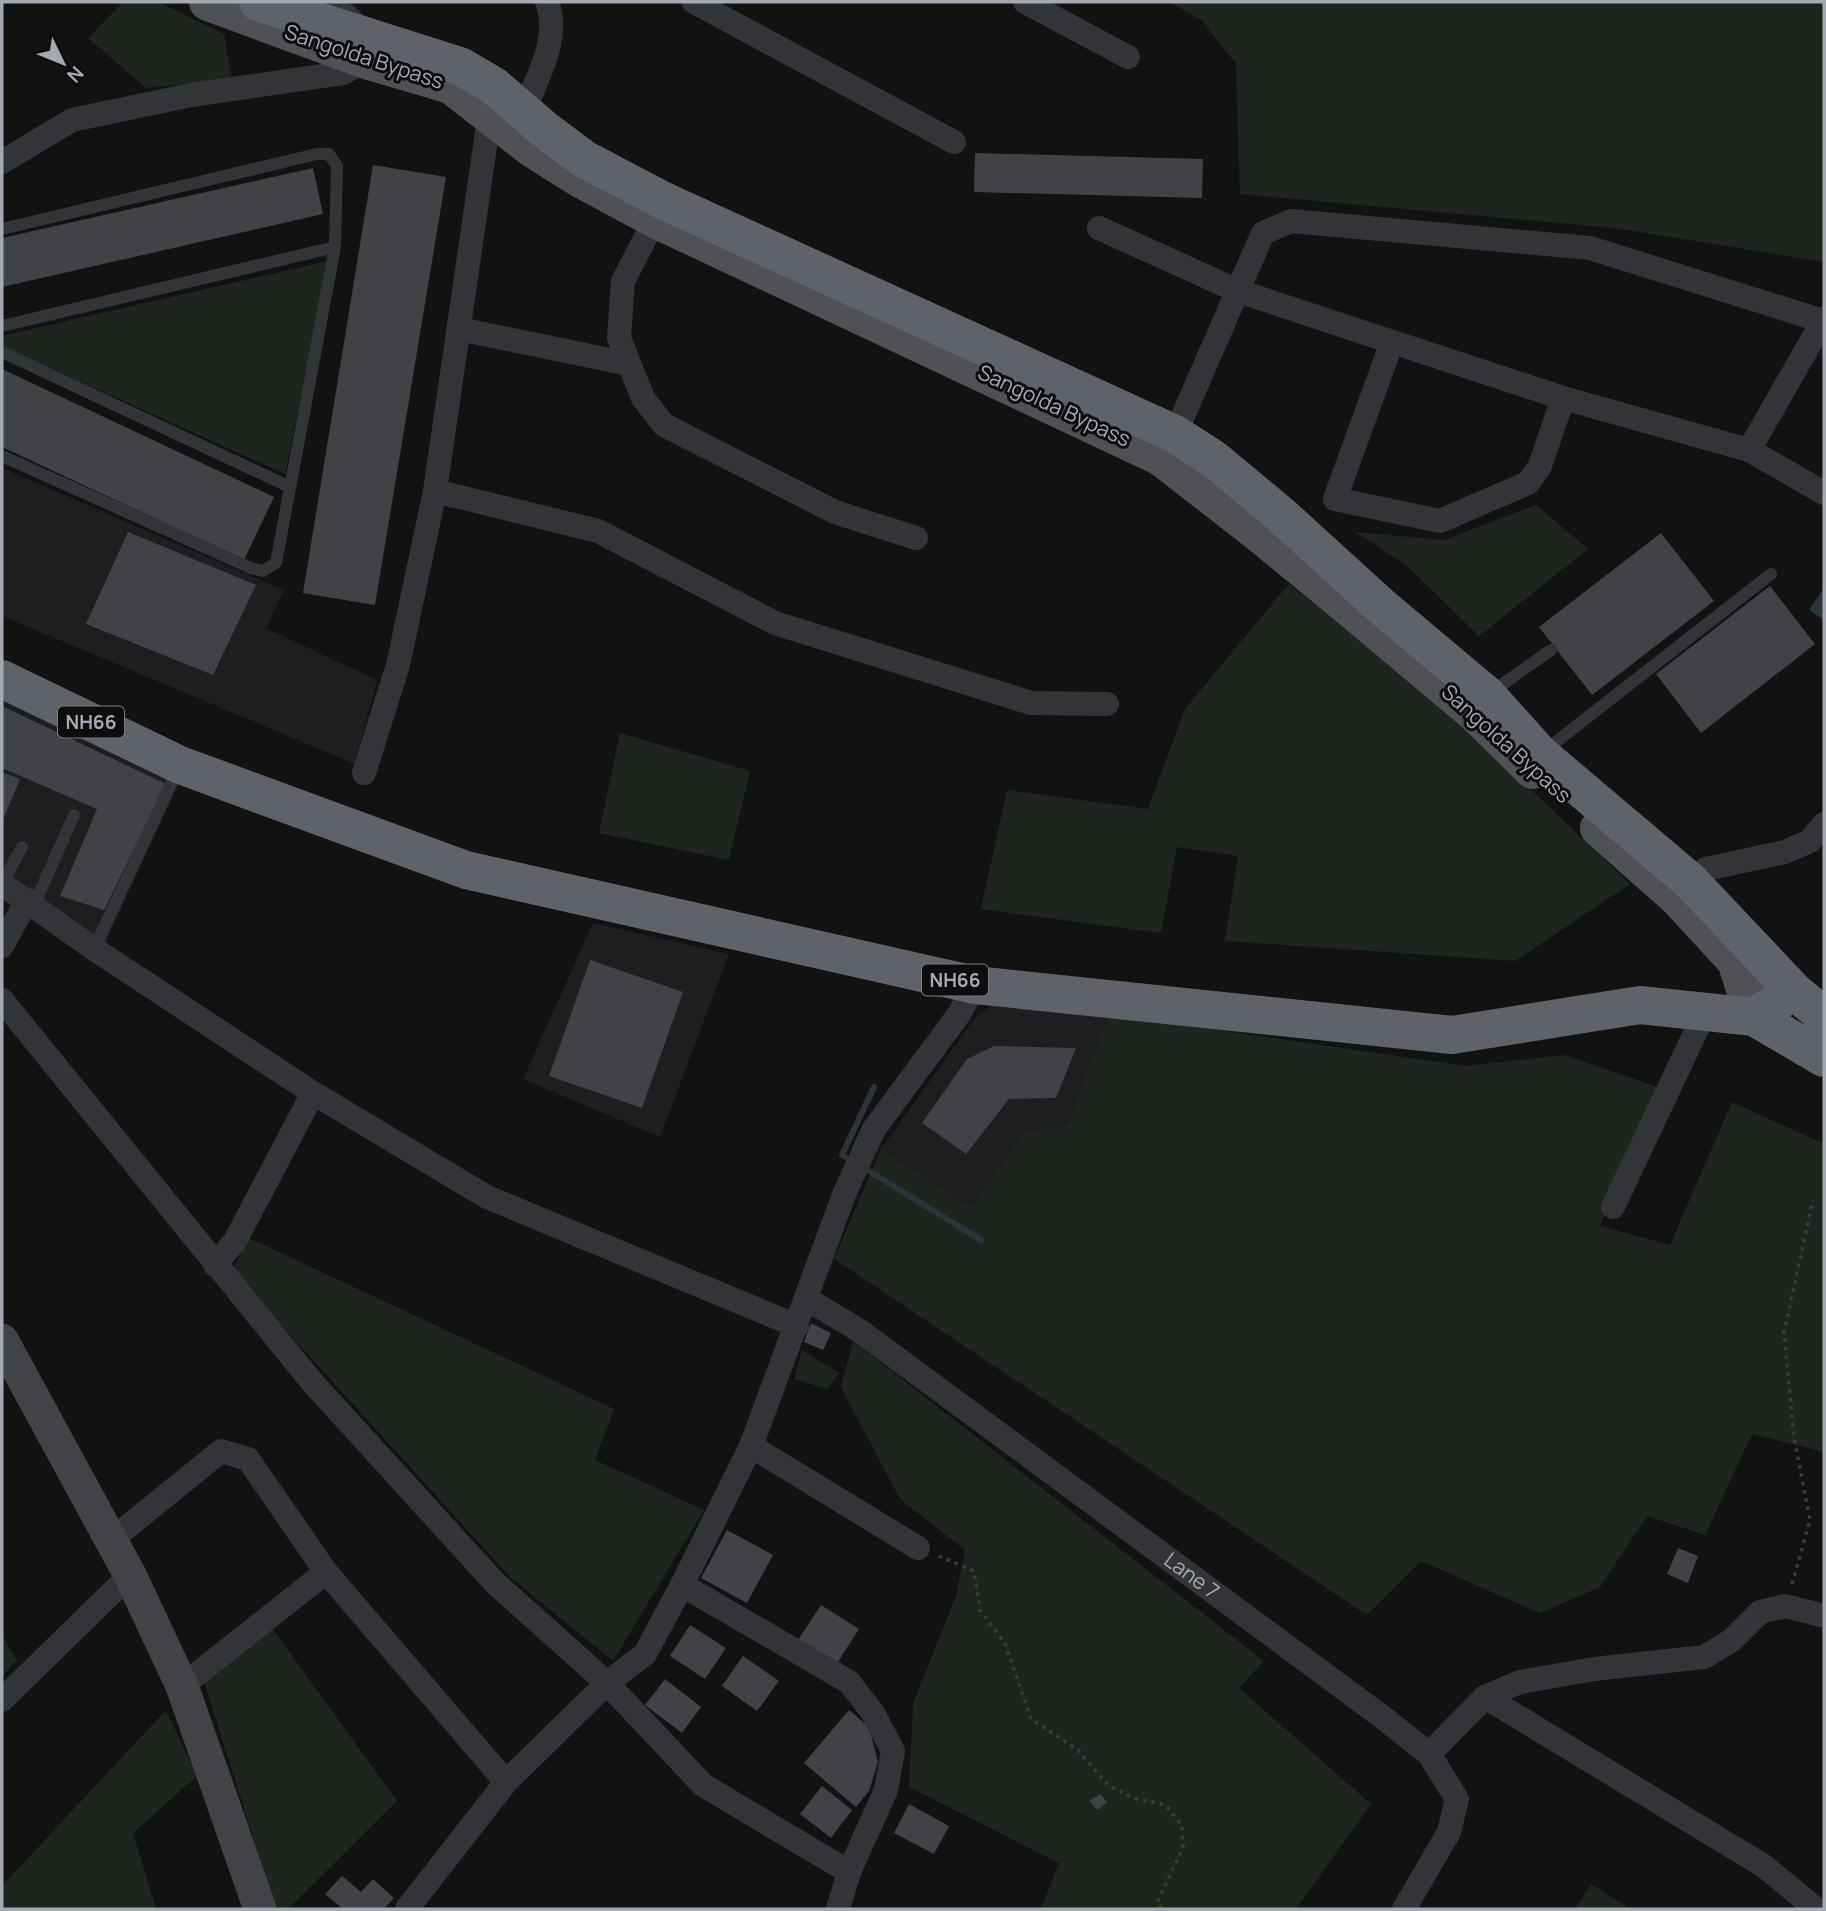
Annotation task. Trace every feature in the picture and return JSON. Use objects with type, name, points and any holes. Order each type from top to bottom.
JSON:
[{"type":"highway","name":"Sangolda Bypass","points":[[258,2],[369,49],[460,66],[503,104],[660,210],[1175,434],[1215,460],[1253,491],[1381,606],[1487,695],[1540,754],[1690,881],[1794,991],[1824,1016]]},
{"type":"highway","name":"NH66","points":[[2,679],[180,765],[466,870],[975,985],[1452,1035],[1640,1006],[1754,1017]]},
{"type":"highway","points":[[1794,991],[1754,1017],[1824,1058]]},
{"type":"main road","name":"Sangolda Bypass","points":[[208,2],[369,49]]},
{"type":"main road","name":"Sangolda Bypass","points":[[660,210],[1161,457],[1261,534],[1476,714],[1531,768],[1678,898],[1736,961],[1754,1017]]},
{"type":"street","points":[[2,162],[72,120],[191,95],[343,73],[369,49],[330,2]]},
{"type":"street","points":[[364,773],[398,665],[435,492],[459,329],[503,104],[552,37],[552,15],[547,2]]},
{"type":"street","points":[[694,2],[954,142]]},
{"type":"street","points":[[1025,2],[1128,57]]},
{"type":"street","points":[[660,210],[623,281],[619,338],[643,398],[664,425],[835,512],[916,538]]},
{"type":"street","points":[[1175,434],[1263,233],[1291,221],[1590,248],[1824,320],[1749,450]]},
{"type":"street","points":[[1099,228],[1238,291],[1563,398],[1749,450],[1824,493]]},
{"type":"street","points":[[459,329],[629,364]]},
{"type":"street","points":[[1392,342],[1335,499],[1440,521],[1528,483],[1540,466],[1563,398]]},
{"type":"street","points":[[435,492],[598,531],[775,623],[1031,703],[1107,704]]},
{"type":"street","points":[[1690,881],[1706,869],[1785,852],[1810,841],[1824,824]]},
{"type":"street","points":[[2,884],[94,949],[313,1093],[487,1197],[797,1326]]},
{"type":"street","points":[[2,946],[31,902]]},
{"type":"street","points":[[407,1909],[506,1782],[607,1683],[645,1654],[751,1446],[845,1192],[874,1129],[959,1014],[975,985]]},
{"type":"street","points":[[2,1000],[215,1265],[313,1382],[495,1583],[607,1683],[704,1785],[849,1872]]},
{"type":"street","points":[[1614,1207],[1705,1012]]},
{"type":"street","points":[[215,1265],[235,1241],[313,1093]]},
{"type":"street","name":"Lane 7","points":[[807,1299],[859,1331],[1430,1754],[1457,1799],[1449,1832],[1410,1908]]},
{"type":"street","points":[[2,1340],[130,1575],[182,1686],[260,1909]]},
{"type":"street","points":[[751,1446],[918,1548]]},
{"type":"street","points":[[111,1540],[221,1451],[248,1459],[326,1572],[506,1782]]},
{"type":"street","points":[[182,1686],[326,1572]]},
{"type":"street","points":[[2,1700],[130,1575]]},
{"type":"street","points":[[682,1585],[849,1682],[873,1713],[893,1751],[886,1790],[849,1872],[838,1909]]},
{"type":"street","points":[[1430,1754],[1485,1697],[1520,1682],[1594,1669],[1704,1657],[1732,1640],[1760,1612],[1785,1606],[1824,1616]]},
{"type":"street","points":[[1485,1697],[1764,1866],[1816,1909]]},
{"type":"lane","points":[[2,229],[317,154],[329,154],[337,166],[335,247],[276,563],[263,571],[2,456]]},
{"type":"lane","points":[[2,326],[335,247]]},
{"type":"lane","points":[[2,352],[290,487]]},
{"type":"lane","points":[[1540,754],[1771,574]]},
{"type":"lane","points":[[1487,695],[1550,650]]},
{"type":"lane","points":[[94,949],[180,765]]},
{"type":"lane","points":[[31,902],[74,814]]},
{"type":"lane","points":[[2,884],[22,847]]},
{"type":"path","points":[[1785,1606],[1810,1520],[1794,1437],[1784,1332],[1813,1200]]},
{"type":"path","points":[[918,1548],[974,1572],[980,1610],[1005,1644],[1031,1719],[1078,1750],[1108,1785],[1133,1798],[1166,1805],[1182,1826],[1183,1847],[1157,1903],[1162,1909]]},
{"type":"shaded area","points":[[123,2],[158,2],[224,34],[232,80],[146,88],[88,38]]},
{"type":"shaded area","points":[[1169,2],[1824,2],[1824,262],[1615,228],[1240,194],[1236,64],[1201,20]]},
{"type":"shaded area","points":[[328,261],[285,474],[2,346],[2,336]]},
{"type":"shaded area","points":[[2,468],[284,590],[266,628],[377,680],[355,764],[2,616]]},
{"type":"shaded area","points":[[1536,505],[1588,549],[1479,636],[1406,565],[1355,532],[1444,540]]},
{"type":"shaded area","points":[[1289,584],[1452,714],[1630,884],[1515,961],[1225,941],[1238,856],[1177,847],[1161,933],[981,909],[1007,790],[1148,809],[1185,709]]},
{"type":"shaded area","points":[[1824,588],[1824,620],[1809,610]]},
{"type":"shaded area","points":[[2,697],[178,785],[105,944],[2,872]]},
{"type":"shaded area","points":[[620,733],[750,771],[729,860],[599,833]]},
{"type":"shaded area","points":[[593,923],[729,954],[660,1137],[523,1079]]},
{"type":"shaded area","points":[[997,1003],[1108,1014],[1068,1125],[1024,1131],[971,1207],[881,1149],[977,1015]]},
{"type":"shaded area","points":[[1108,1014],[1465,1066],[1564,1055],[1658,1087],[1600,1226],[1670,1245],[1732,1102],[1824,1144],[1824,1452],[1752,1434],[1705,1535],[1647,1516],[1600,1587],[1540,1613],[1421,1561],[1367,1615],[834,1259],[881,1149],[971,1207],[1024,1131],[1068,1125]]},
{"type":"shaded area","points":[[249,1238],[614,1409],[595,1460],[704,1510],[613,1661],[509,1576],[232,1271]]},
{"type":"shaded area","points":[[853,1341],[1264,1661],[1239,1688],[1371,1804],[1296,1909],[1041,1909],[1059,1863],[909,1787],[913,1704],[956,1596],[965,1550],[900,1499],[841,1387]]},
{"type":"shaded area","points":[[802,1350],[839,1373],[827,1389],[794,1379]]},
{"type":"shaded area","points":[[272,1628],[397,1801],[288,1909],[276,1909],[203,1679]]},
{"type":"shaded area","points":[[2,1635],[17,1660],[2,1676]]},
{"type":"shaded area","points":[[166,1710],[197,1776],[133,1833],[156,1909],[2,1909],[2,1886]]},
{"type":"shaded area","points":[[1591,1884],[1630,1909],[1575,1909]]},
{"type":"building","points":[[975,153],[1203,159],[1202,198],[974,192]]},
{"type":"building","points":[[373,165],[446,177],[375,605],[303,593]]},
{"type":"building","points":[[313,168],[323,214],[2,287],[2,238]]},
{"type":"building","points":[[2,369],[274,497],[244,560],[2,447]]},
{"type":"building","points":[[128,532],[256,585],[213,675],[86,624]]},
{"type":"building","points":[[1661,533],[1714,601],[1592,695],[1539,627]]},
{"type":"building","points":[[1770,586],[1815,644],[1701,733],[1656,674]]},
{"type":"building","points":[[2,706],[166,784],[104,910],[60,896],[97,809],[2,768]]},
{"type":"building","points":[[2,772],[20,779],[2,822]]},
{"type":"building","points":[[590,960],[683,992],[642,1108],[549,1076]]},
{"type":"building","points":[[994,1046],[1076,1048],[1056,1098],[1009,1099],[966,1154],[922,1123],[967,1059]]},
{"type":"building","points":[[811,1323],[831,1333],[823,1350],[804,1342]]},
{"type":"building","points":[[727,1530],[773,1555],[747,1603],[701,1578]]},
{"type":"building","points":[[1678,1548],[1698,1556],[1688,1583],[1667,1574]]},
{"type":"building","points":[[821,1605],[859,1629],[834,1668],[796,1643]]},
{"type":"building","points":[[690,1625],[726,1648],[705,1679],[670,1656]]},
{"type":"building","points":[[743,1656],[779,1681],[757,1711],[722,1686]]},
{"type":"building","points":[[665,1679],[701,1707],[682,1733],[645,1705]]},
{"type":"building","points":[[849,1710],[869,1727],[878,1762],[869,1791],[856,1807],[804,1763]]},
{"type":"building","points":[[822,1786],[852,1810],[831,1838],[800,1814]]},
{"type":"building","points":[[1100,1794],[1107,1802],[1098,1810],[1089,1801]]},
{"type":"building","points":[[909,1804],[949,1826],[934,1854],[894,1833]]},
{"type":"building","points":[[342,1876],[361,1892],[373,1879],[394,1898],[385,1908],[387,1909],[343,1909],[325,1894]]},
{"type":"waterway","points":[[854,1162],[842,1155],[874,1087]]},
{"type":"waterway","points":[[864,1168],[981,1240]]}]
